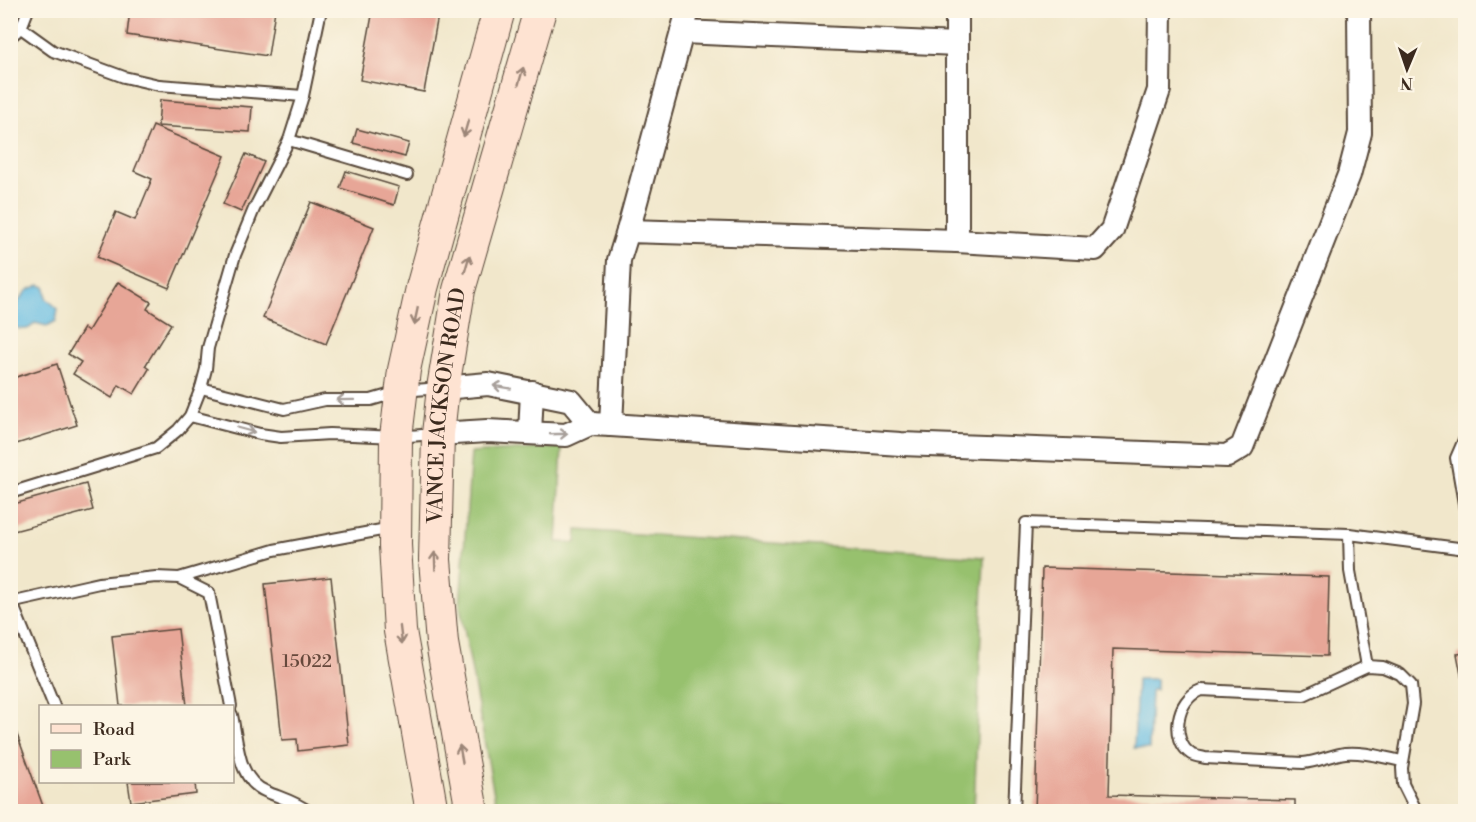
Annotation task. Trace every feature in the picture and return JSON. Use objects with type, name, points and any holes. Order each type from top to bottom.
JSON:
[{"type":"main road","name":"VANCE JACKSON ROAD","points":[[432,812],[400,631],[395,528],[396,437],[404,370],[422,288],[499,10]]},
{"type":"main road","name":"VANCE JACKSON ROAD","points":[[472,812],[441,631],[435,560],[438,434],[459,290],[540,10]]},
{"type":"street","points":[[957,10],[957,241]]},
{"type":"street","points":[[628,231],[957,241],[1095,249],[1112,230],[1159,90],[1160,10]]},
{"type":"street","points":[[438,434],[487,431],[566,435],[601,424],[901,444],[1227,456],[1242,447],[1349,176],[1360,133],[1359,10]]},
{"type":"street","points":[[601,424],[619,260],[685,21],[957,44]]},
{"type":"street","points":[[443,388],[488,384],[532,392],[571,401],[601,424]]},
{"type":"street","points":[[530,433],[532,392]]},
{"type":"lane","points":[[10,37],[21,28],[28,10]]},
{"type":"lane","points":[[10,493],[156,448],[178,430],[190,416],[201,388],[208,348],[235,255],[254,209],[290,140],[303,96],[321,10]]},
{"type":"lane","points":[[21,28],[53,51],[124,77],[159,85],[303,96]]},
{"type":"lane","points":[[290,140],[407,175]]},
{"type":"lane","points":[[201,388],[284,409],[325,400],[371,400],[402,391],[443,388]]},
{"type":"lane","points":[[190,416],[281,437],[330,434],[396,437],[438,434]]},
{"type":"lane","points":[[1466,435],[1456,458],[1466,514]]},
{"type":"lane","points":[[1014,812],[1026,523],[1349,534],[1466,549]]},
{"type":"lane","points":[[54,705],[11,603],[99,583],[156,577],[179,578],[274,550],[395,528]]},
{"type":"lane","points":[[1349,534],[1350,571],[1367,666]]},
{"type":"lane","points":[[179,578],[209,593],[231,705]]},
{"type":"lane","points":[[1403,761],[1356,752],[1342,753],[1317,762],[1303,763],[1205,758],[1190,753],[1183,743],[1178,729],[1179,715],[1184,701],[1192,693],[1201,690],[1304,695],[1367,666],[1383,667],[1400,674],[1411,685],[1413,704],[1403,761],[1403,784],[1416,812]]},
{"type":"lane","points":[[234,725],[242,766],[248,778],[262,790],[303,806],[309,812]]},
{"type":"green space","points":[[562,447],[557,542],[576,543],[577,530],[984,557],[974,811],[497,811],[460,606],[471,453]]},
{"type":"water","points":[[40,285],[45,287],[46,298],[58,309],[56,321],[47,326],[35,323],[26,329],[15,327],[13,318],[17,303],[28,290]]},
{"type":"water","points":[[1137,679],[1156,679],[1156,690],[1151,690],[1149,749],[1134,748]]},
{"type":"building","points":[[130,10],[275,10],[268,56],[127,35]]},
{"type":"building","points":[[373,10],[439,10],[424,92],[360,80]]},
{"type":"building","points":[[160,100],[252,107],[250,132],[158,126]]},
{"type":"building","points":[[153,126],[225,156],[169,288],[97,257],[116,212],[135,220],[152,179],[134,171]]},
{"type":"building","points":[[357,129],[409,143],[405,157],[353,143]]},
{"type":"building","points":[[246,154],[264,162],[241,212],[223,204]]},
{"type":"building","points":[[346,171],[399,187],[394,205],[340,188]]},
{"type":"building","points":[[311,202],[374,227],[326,344],[263,318]]},
{"type":"building","points":[[118,282],[151,302],[147,309],[171,324],[145,366],[149,369],[134,394],[119,385],[112,398],[73,374],[81,362],[68,354],[84,328],[88,331]]},
{"type":"building","points":[[57,364],[77,425],[10,446],[10,379]]},
{"type":"building","points":[[86,484],[93,510],[10,532],[10,505]]},
{"type":"building","points":[[1042,568],[1329,577],[1327,656],[1113,649],[1109,795],[1295,800],[1295,812],[1035,812]]},
{"type":"building","points":[[331,577],[349,745],[298,751],[297,739],[282,740],[265,584]]},
{"type":"building","points":[[178,629],[187,705],[120,705],[112,636]]},
{"type":"building","points":[[1466,653],[1466,690],[1464,690],[1457,654]]},
{"type":"building","points":[[11,718],[43,806],[27,812],[10,812]]},
{"type":"building","points":[[128,783],[195,783],[196,794],[131,802]]}]
